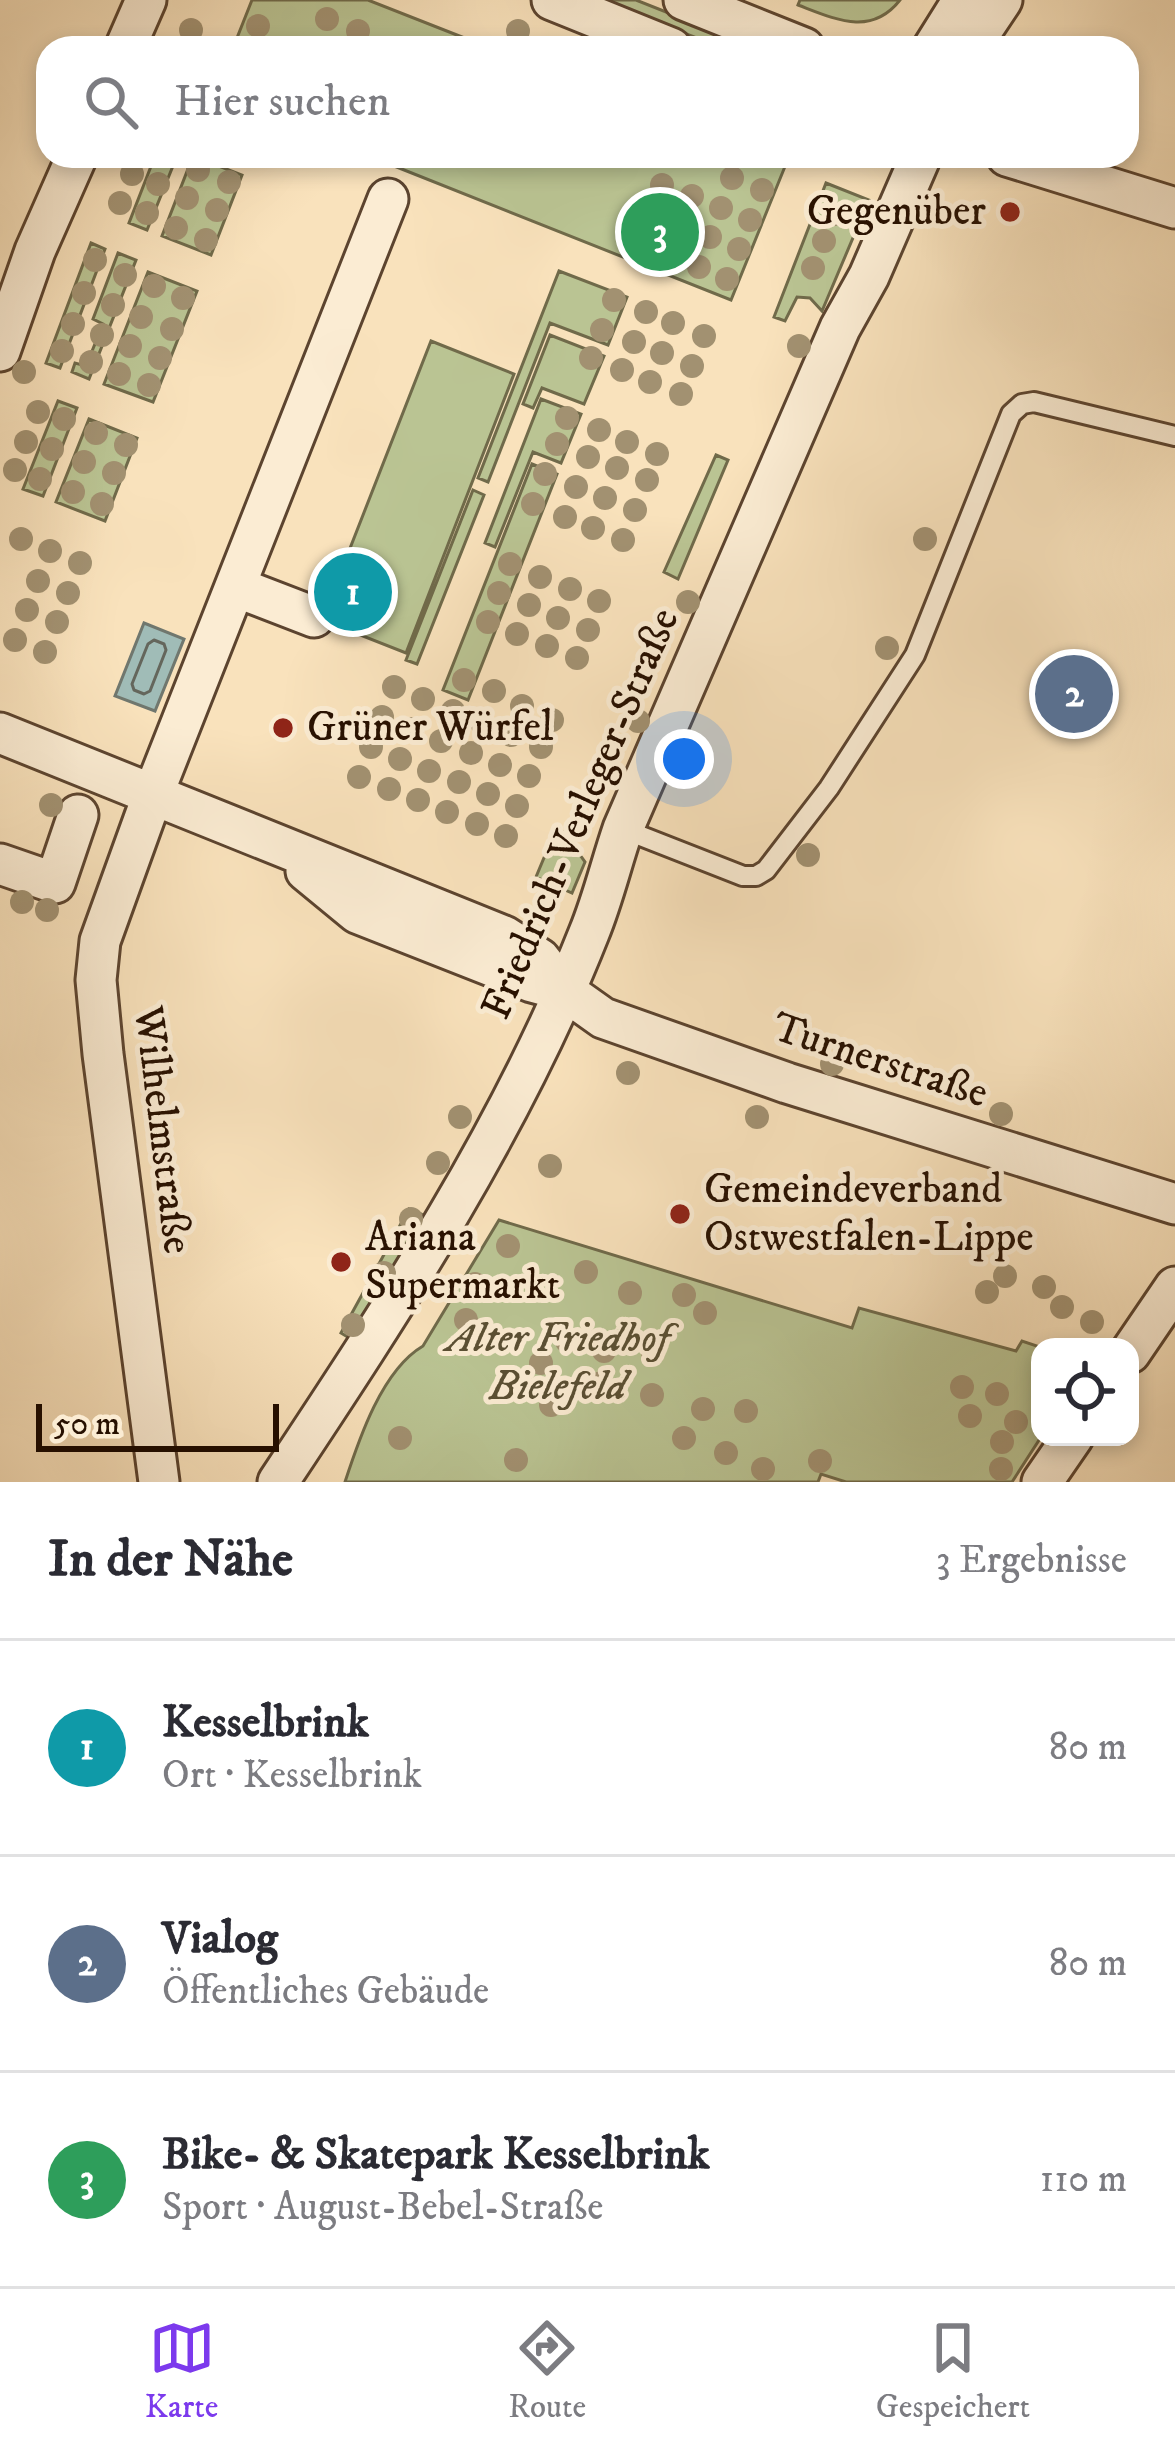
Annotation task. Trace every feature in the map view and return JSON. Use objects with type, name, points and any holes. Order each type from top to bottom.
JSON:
[{"type":"street","points":[[130,36],[146,0]]},
{"type":"street","points":[[552,0],[641,36]]},
{"type":"street","points":[[684,0],[774,36]]},
{"type":"street","points":[[940,36],[963,0]]},
{"type":"street","points":[[978,36],[1001,0]]},
{"type":"street","points":[[0,351],[71,168]]},
{"type":"street","name":"Friedrich-Verleger-Straße","points":[[278,1482],[454,1209],[565,991],[605,890],[623,829],[840,328],[869,276],[916,168]]},
{"type":"street","points":[[1045,168],[1175,208]]},
{"type":"street","name":"Wilhelmstraße","points":[[159,1482],[110,1115],[97,960],[152,797],[388,199]]},
{"type":"street","points":[[236,587],[314,617]]},
{"type":"street","name":"Turnerstraße","points":[[0,733],[516,942],[540,959],[565,991],[603,1018],[658,1040],[1175,1204]]},
{"type":"street","points":[[0,864],[55,883],[78,815]]},
{"type":"street","points":[[1139,1340],[1175,1287]]},
{"type":"street","points":[[1042,1482],[1066,1446]]},
{"type":"lane","points":[[623,829],[743,876],[764,872],[829,788],[915,655],[1011,414],[1022,404],[1034,402],[1175,436]]},
{"type":"green space","points":[[252,0],[368,0],[460,36],[238,36]]},
{"type":"green space","points":[[600,0],[636,0],[727,36],[692,36]]},
{"type":"green space","points":[[800,0],[900,0],[877,18],[852,22],[798,5]]},
{"type":"green space","points":[[150,168],[172,168],[147,230],[129,223]]},
{"type":"green space","points":[[188,168],[224,168],[242,175],[211,255],[162,236]]},
{"type":"green space","points":[[399,168],[784,168],[731,300]]},
{"type":"green space","points":[[826,183],[869,200],[822,311],[810,298],[797,297],[785,321],[774,317]]},
{"type":"green space","points":[[91,243],[105,249],[60,368],[46,363]]},
{"type":"green space","points":[[118,253],[136,260],[89,379],[72,372],[75,363],[86,366],[103,324],[93,319]]},
{"type":"green space","points":[[559,271],[627,297],[608,345],[550,323],[488,482],[478,478]]},
{"type":"green space","points":[[148,272],[197,291],[153,402],[104,384]]},
{"type":"green space","points":[[550,335],[604,356],[584,404],[542,388],[533,408],[523,404]]},
{"type":"green space","points":[[431,341],[514,374],[406,653],[322,620]]},
{"type":"green space","points":[[541,399],[581,414],[561,463],[533,452],[495,547],[485,543]]},
{"type":"green space","points":[[58,401],[77,408],[43,496],[23,489]]},
{"type":"green space","points":[[89,419],[137,438],[105,521],[56,502]]},
{"type":"green space","points":[[716,455],[728,460],[678,579],[664,572]]},
{"type":"green space","points":[[532,464],[557,474],[468,700],[443,690]]},
{"type":"green space","points":[[473,490],[484,495],[417,664],[406,660]]},
{"type":"green space","points":[[556,829],[572,836],[570,841],[585,862],[572,893],[536,877]]},
{"type":"green space","points":[[409,1209],[421,1214],[390,1277],[351,1339],[341,1333]]},
{"type":"green space","name":"Alter Friedhof Bielefeld","points":[[499,1220],[852,1328],[859,1308],[1016,1351],[1022,1341],[1031,1344],[1031,1446],[1035,1446],[1012,1482],[846,1482],[821,1474],[818,1482],[345,1482],[384,1388],[423,1346]]},
{"type":"water","points":[[144,623],[184,639],[155,711],[115,696]]},
{"type":"place","name":"Gegenüber","points":[[1010,212]]},
{"type":"place","name":"Bike- & Skatepark Kesselbrink","points":[[660,232]]},
{"type":"place","name":"Kesselbrink","points":[[353,592]]},
{"type":"place","name":"Vialog","points":[[1074,694]]},
{"type":"place","name":"Grüner Würfel","points":[[283,728]]},
{"type":"place","name":"Gemeindeverband Ostwestfalen-Lippe","points":[[680,1214]]},
{"type":"place","name":"Ariana Supermarkt","points":[[341,1262]]}]
